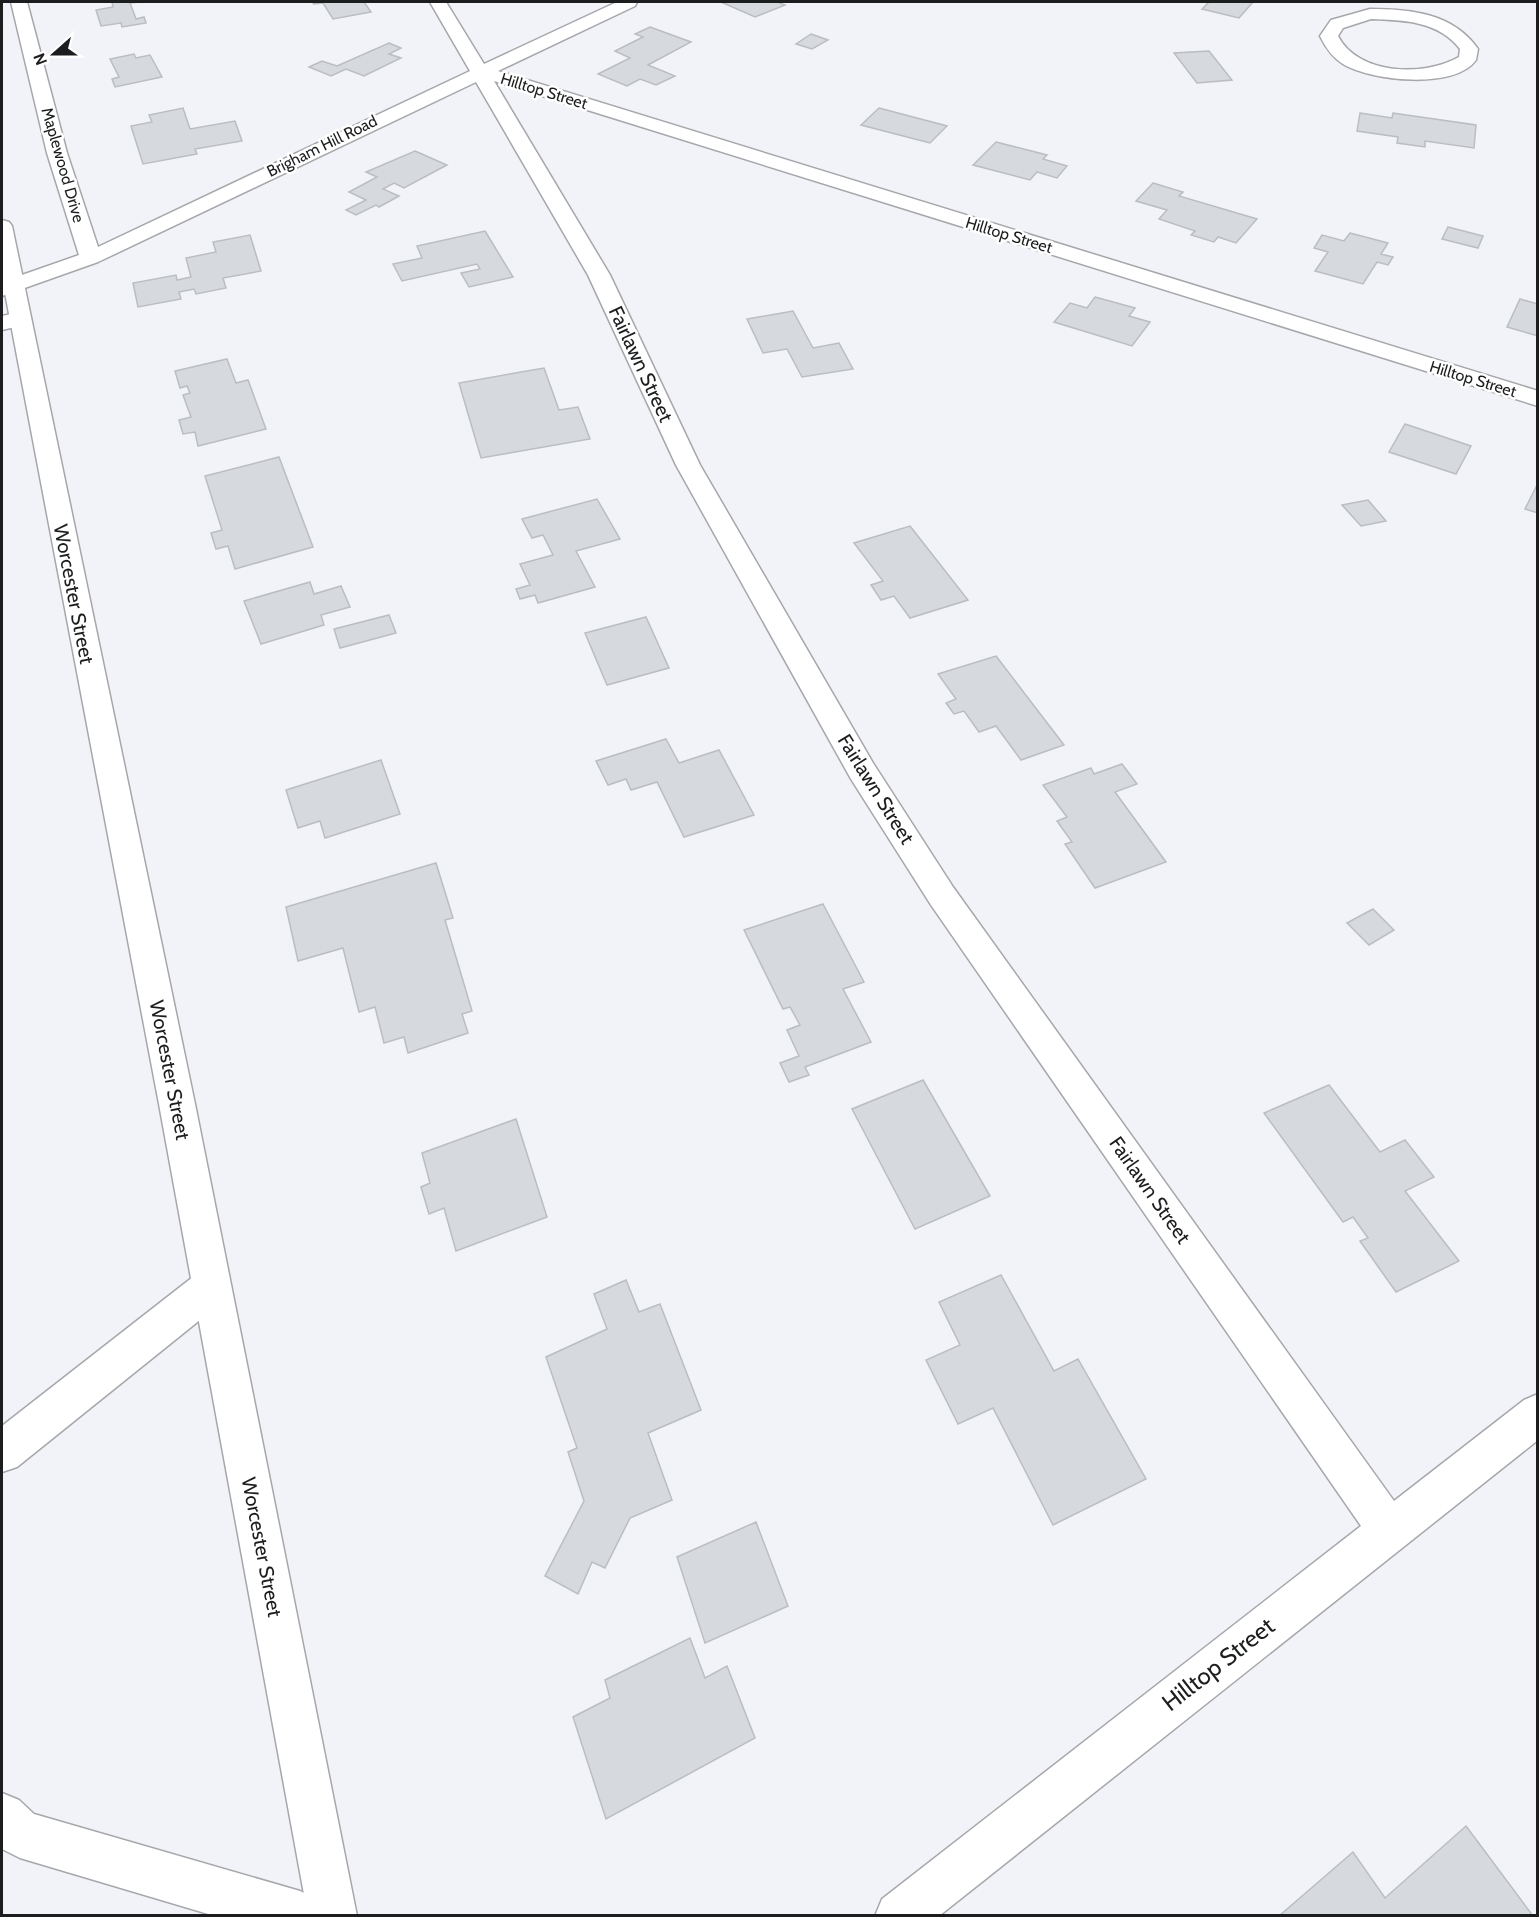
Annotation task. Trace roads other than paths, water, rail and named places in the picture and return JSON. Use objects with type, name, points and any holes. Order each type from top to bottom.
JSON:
[{"type":"street","name":"Maplewood Drive","points":[[19,2],[57,153],[91,258]]},
{"type":"street","name":"Fairlawn Street","points":[[438,2],[599,275],[688,465],[862,771],[956,915],[1389,1530]]},
{"type":"street","name":"Brigham Hill Road","points":[[7,287],[91,258],[629,2]]},
{"type":"street","points":[[1402,8],[1460,36],[1469,48],[1467,60],[1443,73],[1400,74],[1355,62],[1343,56],[1330,42],[1331,29],[1346,20],[1402,8]]},
{"type":"street","name":"Hilltop Street","points":[[480,71],[1538,399]]},
{"type":"street","name":"Worcester Street","points":[[2,226],[11,321],[212,1287],[333,1916]]},
{"type":"street","points":[[2,1452],[212,1287]]},
{"type":"street","name":"Hilltop Street","points":[[899,1916],[1538,1414]]},
{"type":"street","points":[[2,1817],[20,1834],[300,1916]]}]
